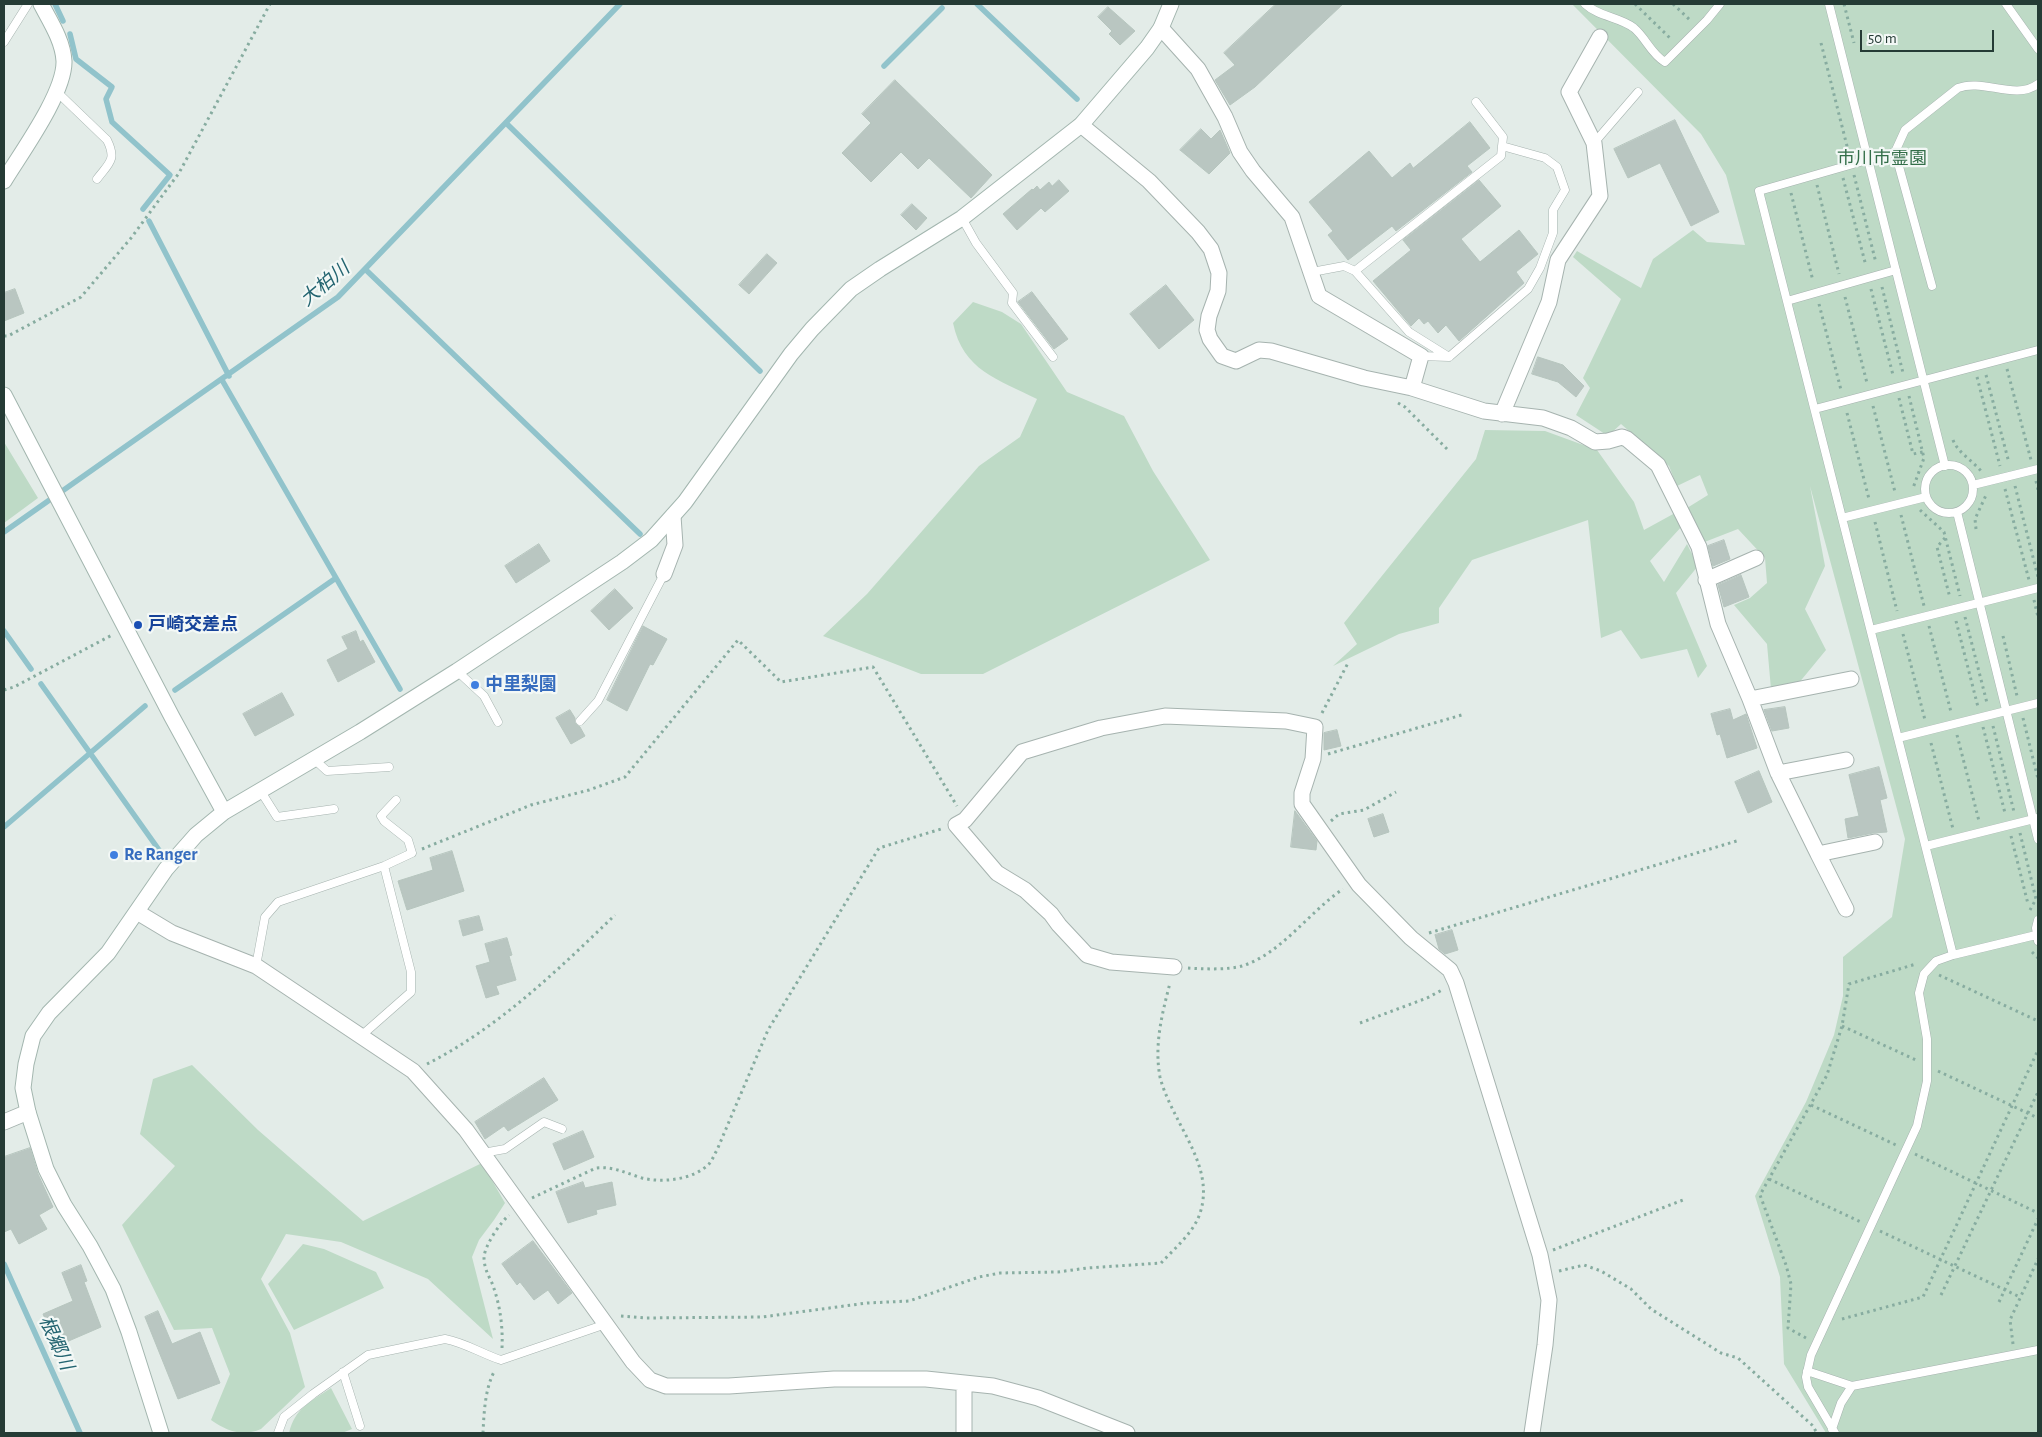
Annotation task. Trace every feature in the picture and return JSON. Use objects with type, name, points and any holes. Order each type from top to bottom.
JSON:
[{"type":"street","points":[[4,181],[42,118],[62,78],[64,61],[61,44],[41,4]]},
{"type":"street","points":[[161,1433],[129,1332],[113,1289],[90,1246],[64,1205],[46,1169],[28,1112],[23,1088],[26,1064],[33,1036],[49,1013],[108,953],[166,869],[196,835],[224,812],[457,671],[622,562],[651,540],[673,516],[791,354],[812,329],[851,289],[962,218],[1080,125],[1147,48],[1161,28],[1171,4]]},
{"type":"street","points":[[1161,28],[1198,69],[1225,117],[1240,152],[1253,171],[1292,217],[1319,296],[1421,356],[1412,388]]},
{"type":"street","points":[[1502,414],[1549,302],[1558,260],[1600,196],[1594,143],[1569,92],[1600,37]]},
{"type":"street","points":[[1080,125],[1149,181],[1198,232],[1211,249],[1219,273],[1218,291],[1209,316],[1207,330],[1210,339],[1222,356],[1236,361],[1260,350],[1271,351],[1364,378],[1412,388],[1484,411],[1543,418],[1571,428],[1595,442],[1608,442],[1622,437],[1658,465],[1699,547],[1718,624],[1750,699],[1778,773],[1846,909]]},
{"type":"street","points":[[4,395],[224,812]]},
{"type":"street","points":[[664,574],[675,545],[673,516]]},
{"type":"street","points":[[1706,580],[1756,558]]},
{"type":"street","points":[[1750,699],[1851,679]]},
{"type":"street","points":[[1174,966],[1111,962],[1087,955],[1051,914],[1025,890],[997,873],[960,822],[1022,752],[1101,728],[1166,716],[1286,721],[1315,727],[1313,759],[1302,794],[1302,804],[1359,885],[1411,938],[1450,970],[1456,983],[1540,1255],[1548,1300],[1547,1327],[1532,1433]]},
{"type":"street","points":[[1778,773],[1846,760]]},
{"type":"street","points":[[1818,854],[1875,842]]},
{"type":"street","points":[[137,912],[172,933],[256,966],[413,1071],[466,1130],[633,1362],[650,1380],[666,1386],[729,1386],[834,1379],[926,1379],[993,1386],[1038,1398],[1127,1433]]},
{"type":"street","points":[[4,1122],[28,1112]]},
{"type":"street","points":[[964,1383],[964,1433]]},
{"type":"lane","points":[[4,42],[28,4]]},
{"type":"lane","points":[[1585,4],[1592,10],[1633,27],[1665,62],[1720,4]]},
{"type":"lane","points":[[1829,4],[1945,466]]},
{"type":"lane","points":[[2006,4],[2038,49]]},
{"type":"lane","points":[[1932,286],[1895,152],[1905,130],[1958,88],[1968,86],[2028,90],[2038,84]]},
{"type":"lane","points":[[56,91],[107,140],[113,151],[113,158],[98,179]]},
{"type":"lane","points":[[1594,143],[1638,92]]},
{"type":"lane","points":[[1355,271],[1501,156],[1503,136],[1476,102]]},
{"type":"lane","points":[[1421,356],[1450,357],[1528,289],[1544,260],[1553,233],[1553,210],[1565,190],[1558,168],[1545,158],[1502,146]]},
{"type":"lane","points":[[1895,152],[1759,191],[1953,955]]},
{"type":"lane","points":[[962,218],[976,243],[1013,293],[1012,303],[1053,357]]},
{"type":"lane","points":[[1312,272],[1344,266],[1355,271],[1409,332],[1450,357]]},
{"type":"lane","points":[[1787,301],[1896,270]]},
{"type":"lane","points":[[1815,409],[2038,350]]},
{"type":"lane","points":[[1954,465],[1964,470],[1971,478],[1973,485],[1971,500],[1964,509],[1948,514],[1937,511],[1929,503],[1925,487],[1929,476],[1937,468],[1945,466],[1954,465]]},
{"type":"lane","points":[[1973,485],[2036,469]]},
{"type":"lane","points":[[1842,518],[1926,497]]},
{"type":"lane","points":[[1956,512],[2006,711],[2036,818],[2038,839]]},
{"type":"lane","points":[[580,721],[598,701],[664,574]]},
{"type":"lane","points":[[1871,630],[2035,589]]},
{"type":"lane","points":[[457,671],[484,696],[498,722]]},
{"type":"lane","points":[[1898,738],[2038,703]]},
{"type":"lane","points":[[314,759],[327,771],[388,767]]},
{"type":"lane","points":[[260,790],[277,817],[334,809]]},
{"type":"lane","points":[[256,966],[265,917],[278,902],[384,866],[412,853],[408,840],[384,821],[381,816],[396,800]]},
{"type":"lane","points":[[1926,846],[2036,818]]},
{"type":"lane","points":[[361,1036],[411,992],[410,972],[384,866]]},
{"type":"lane","points":[[1834,1431],[1808,1387],[1807,1371],[1817,1343],[1917,1126],[1927,1081],[1927,1038],[1919,993],[1921,983],[1927,970],[1936,961],[1953,955],[2037,938],[2036,928],[2038,920]]},
{"type":"lane","points":[[483,1153],[505,1149],[544,1122],[562,1129]]},
{"type":"lane","points":[[278,1433],[284,1417],[368,1355],[445,1339],[458,1341],[487,1356],[501,1360],[603,1320]]},
{"type":"lane","points":[[1807,1371],[1852,1386],[2038,1350]]},
{"type":"lane","points":[[343,1372],[360,1426]]},
{"type":"lane","points":[[1834,1431],[1841,1402],[1852,1386]]},
{"type":"path","points":[[4,336],[8,336],[81,298],[131,238],[179,173],[270,4]]},
{"type":"path","points":[[1635,4],[1679,48]]},
{"type":"path","points":[[1673,4],[1698,29]]},
{"type":"path","points":[[1844,4],[1854,44]]},
{"type":"path","points":[[1821,43],[1850,158]]},
{"type":"path","points":[[1840,168],[1913,454],[1923,452]]},
{"type":"path","points":[[1853,172],[1878,270]]},
{"type":"path","points":[[1880,281],[1905,379]]},
{"type":"path","points":[[2005,359],[2036,469],[2038,490]]},
{"type":"path","points":[[1975,367],[2003,478],[2035,589],[2038,617]]},
{"type":"path","points":[[1908,391],[1924,461],[1918,473],[1912,494]]},
{"type":"path","points":[[1395,401],[1405,407],[1448,450]]},
{"type":"path","points":[[1951,431],[1958,450],[1974,462],[1984,474]]},
{"type":"path","points":[[1976,531],[1975,519],[1989,488]]},
{"type":"path","points":[[1916,506],[1944,532],[1961,601]]},
{"type":"path","points":[[1964,612],[1989,709]]},
{"type":"path","points":[[4,690],[14,687],[126,628]]},
{"type":"path","points":[[2002,633],[2018,699]]},
{"type":"path","points":[[412,853],[531,805],[589,790],[625,776],[738,640],[781,682],[873,668],[960,822],[879,848],[768,1030],[717,1150],[709,1164],[694,1174],[664,1181],[643,1178],[606,1167],[596,1168],[519,1206],[501,1222],[484,1256],[486,1272],[492,1284],[503,1331],[501,1360],[490,1379],[483,1433]]},
{"type":"path","points":[[1315,727],[1348,663]]},
{"type":"path","points":[[2022,713],[2038,779]]},
{"type":"path","points":[[1313,759],[1465,714]]},
{"type":"path","points":[[1991,720],[2016,817]]},
{"type":"path","points":[[1322,830],[1339,814],[1364,810],[1396,792]]},
{"type":"path","points":[[2018,828],[2036,899],[2027,915]]},
{"type":"path","points":[[1411,938],[1740,840]]},
{"type":"path","points":[[603,1320],[762,1317],[867,1303],[909,1301],[979,1277],[1000,1273],[1058,1272],[1161,1263],[1186,1236],[1199,1216],[1205,1191],[1202,1174],[1193,1148],[1167,1098],[1160,1077],[1158,1055],[1159,1025],[1174,966],[1198,968],[1241,966],[1259,959],[1274,950],[1321,905],[1342,890],[1359,885]]},
{"type":"path","points":[[413,1071],[456,1049],[549,979],[615,915]]},
{"type":"path","points":[[1817,1343],[1788,1328],[1791,1284],[1786,1264],[1760,1195],[1827,1075],[1842,1026],[1849,984],[1924,962],[1936,961]]},
{"type":"path","points":[[1927,970],[2038,1021]]},
{"type":"path","points":[[1360,1023],[1427,998],[1456,983]]},
{"type":"path","points":[[1826,1323],[1923,1297],[2038,1050]]},
{"type":"path","points":[[1941,1295],[2038,1092]]},
{"type":"path","points":[[1811,1105],[2038,1213]]},
{"type":"path","points":[[1769,1179],[2020,1297]]},
{"type":"path","points":[[1540,1255],[1683,1200]]},
{"type":"path","points":[[1999,1302],[2038,1219]]},
{"type":"path","points":[[2014,1355],[2010,1320],[2038,1259]]},
{"type":"path","points":[[1544,1273],[1584,1265],[1601,1271],[1631,1290],[1651,1309],[1721,1353],[1738,1358],[1812,1424],[1817,1433]]},
{"type":"green space","name":"市川市霊園","points":[[1572,4],[2038,4],[2038,1433],[1826,1433],[1784,1364],[1780,1277],[1755,1196],[1806,1102],[1834,1035],[1843,996],[1843,957],[1892,917],[1905,839],[1810,486],[1825,566],[1805,609],[1826,650],[1798,684],[1771,689],[1767,644],[1734,605],[1750,598],[1767,583],[1765,558],[1738,529],[1702,543],[1687,508],[1708,495],[1700,475],[1677,486],[1669,466],[1621,424],[1608,436],[1576,415],[1590,388],[1583,378],[1621,299],[1573,257],[1577,251],[1641,288],[1653,259],[1693,230],[1707,242],[1745,245],[1726,175],[1701,134]]},
{"type":"green space","points":[[973,302],[1002,312],[1021,324],[1067,392],[1124,416],[1153,471],[1210,560],[983,674],[921,674],[823,636],[867,594],[979,466],[1020,437],[1037,399],[984,372],[965,352],[953,323]]},
{"type":"green space","points":[[1485,430],[1545,431],[1597,450],[1634,502],[1644,530],[1675,513],[1683,525],[1650,561],[1664,582],[1687,544],[1698,566],[1676,593],[1707,666],[1698,678],[1687,649],[1641,659],[1621,630],[1601,638],[1588,520],[1472,560],[1439,608],[1439,623],[1399,634],[1333,666],[1357,644],[1344,623],[1476,459]]},
{"type":"green space","points":[[4,442],[38,498],[4,523]]},
{"type":"green space","points":[[192,1065],[258,1130],[363,1221],[482,1163],[505,1203],[479,1240],[472,1257],[493,1339],[428,1279],[341,1242],[286,1234],[261,1279],[290,1333],[305,1387],[261,1429],[247,1433],[235,1432],[211,1420],[230,1374],[212,1328],[174,1330],[122,1225],[175,1166],[140,1134],[153,1079]]},
{"type":"green space","points":[[303,1244],[324,1249],[376,1272],[384,1288],[294,1330],[268,1284]]},
{"type":"green space","points":[[331,1388],[352,1429],[342,1433],[289,1433],[299,1411]]},
{"type":"building","points":[[1276,4],[1343,4],[1255,87],[1230,105],[1215,80],[1235,65],[1224,53]]},
{"type":"building","points":[[1108,7],[1135,31],[1120,45],[1109,34],[1112,31],[1098,17]]},
{"type":"building","points":[[895,80],[992,175],[971,198],[929,158],[918,169],[901,152],[871,182],[842,153],[871,123],[862,114]]},
{"type":"building","points":[[1675,120],[1719,212],[1691,226],[1660,163],[1628,178],[1614,149]]},
{"type":"building","points":[[1470,122],[1490,148],[1467,166],[1472,172],[1396,231],[1392,226],[1348,260],[1328,235],[1333,231],[1309,202],[1369,151],[1392,178],[1410,163],[1413,168]]},
{"type":"building","points":[[1201,129],[1211,139],[1220,130],[1230,153],[1209,174],[1180,150]]},
{"type":"building","points":[[1059,180],[1069,191],[1045,212],[1041,208],[1017,230],[1003,214],[1032,189],[1037,186],[1040,190],[1049,182],[1052,186]]},
{"type":"building","points":[[1479,180],[1501,206],[1461,239],[1480,262],[1519,230],[1538,254],[1516,272],[1524,283],[1459,341],[1446,325],[1438,333],[1428,321],[1424,324],[1419,318],[1411,326],[1373,281],[1411,250],[1403,240]]},
{"type":"building","points":[[912,204],[927,218],[916,230],[901,215]]},
{"type":"building","points":[[767,254],[777,263],[749,294],[739,285]]},
{"type":"building","points":[[1166,285],[1194,320],[1159,349],[1130,314]]},
{"type":"building","points":[[15,289],[24,313],[4,321],[4,293]]},
{"type":"building","points":[[1032,292],[1068,339],[1054,349],[1018,302]]},
{"type":"building","points":[[1538,357],[1563,365],[1584,386],[1576,397],[1558,382],[1532,374]]},
{"type":"building","points":[[1724,540],[1730,559],[1713,566],[1708,546]]},
{"type":"building","points":[[539,544],[550,561],[516,583],[505,566]]},
{"type":"building","points":[[1741,575],[1749,597],[1724,607],[1718,585]]},
{"type":"building","points":[[615,589],[633,608],[609,630],[591,611]]},
{"type":"building","points":[[643,626],[667,639],[653,665],[650,664],[627,711],[607,700]]},
{"type":"building","points":[[356,631],[360,642],[363,640],[375,662],[338,682],[327,660],[348,649],[342,637]]},
{"type":"building","points":[[282,693],[294,715],[255,736],[243,714]]},
{"type":"building","points":[[1785,707],[1789,728],[1772,731],[1764,710]]},
{"type":"building","points":[[1730,709],[1733,720],[1746,714],[1757,748],[1727,758],[1720,734],[1717,735],[1711,714]]},
{"type":"building","points":[[570,710],[575,718],[575,723],[580,727],[585,736],[571,744],[556,718]]},
{"type":"building","points":[[1337,730],[1341,746],[1324,750],[1324,733]]},
{"type":"building","points":[[1879,767],[1887,798],[1880,800],[1887,832],[1848,838],[1845,819],[1859,816],[1849,775]]},
{"type":"building","points":[[1759,771],[1772,802],[1748,813],[1735,782]]},
{"type":"building","points":[[1295,811],[1317,841],[1316,850],[1291,847]]},
{"type":"building","points":[[1383,814],[1389,832],[1374,837],[1368,819]]},
{"type":"building","points":[[452,851],[464,891],[407,910],[398,881],[433,870],[430,858]]},
{"type":"building","points":[[479,916],[483,930],[463,936],[459,921]]},
{"type":"building","points":[[1452,930],[1458,950],[1445,954],[1439,949],[1435,935]]},
{"type":"building","points":[[507,938],[512,955],[509,956],[516,980],[496,986],[499,994],[486,998],[476,966],[490,962],[485,944]]},
{"type":"building","points":[[544,1078],[558,1100],[508,1131],[504,1126],[485,1139],[475,1122]]},
{"type":"building","points":[[583,1131],[594,1157],[564,1170],[553,1144]]},
{"type":"building","points":[[30,1148],[38,1174],[53,1207],[39,1215],[47,1229],[19,1244],[11,1229],[4,1232],[4,1157]]},
{"type":"building","points":[[583,1182],[585,1188],[612,1182],[616,1205],[596,1210],[597,1214],[568,1223],[556,1192]]},
{"type":"building","points":[[533,1241],[572,1293],[558,1304],[548,1290],[534,1300],[520,1282],[517,1285],[502,1264]]},
{"type":"building","points":[[81,1265],[87,1281],[84,1282],[101,1327],[57,1346],[43,1314],[73,1301],[62,1273]]},
{"type":"building","points":[[158,1311],[172,1344],[200,1332],[220,1383],[178,1399],[145,1317]]},
{"type":"waterway","points":[[55,4],[63,21]]},
{"type":"waterway","name":"大柏川","points":[[4,532],[338,297],[620,4]]},
{"type":"waterway","points":[[977,4],[1077,99]]},
{"type":"waterway","points":[[884,66],[942,8]]},
{"type":"waterway","points":[[70,34],[76,59],[112,87],[106,99],[112,122],[170,175],[143,209]]},
{"type":"waterway","points":[[506,123],[760,371]]},
{"type":"waterway","points":[[149,221],[229,376]]},
{"type":"waterway","points":[[365,269],[640,534]]},
{"type":"waterway","points":[[222,380],[400,689]]},
{"type":"waterway","points":[[175,690],[336,578]]},
{"type":"waterway","points":[[4,631],[31,669]]},
{"type":"waterway","points":[[41,684],[159,850]]},
{"type":"waterway","points":[[4,827],[145,706]]},
{"type":"waterway","name":"根郷川","points":[[4,1264],[80,1433]]},
{"type":"place","name":"戸崎交差点","points":[[138,625]]},
{"type":"place","name":"中里梨園","points":[[475,685]]},
{"type":"place","name":"Re Ranger","points":[[114,855]]}]
